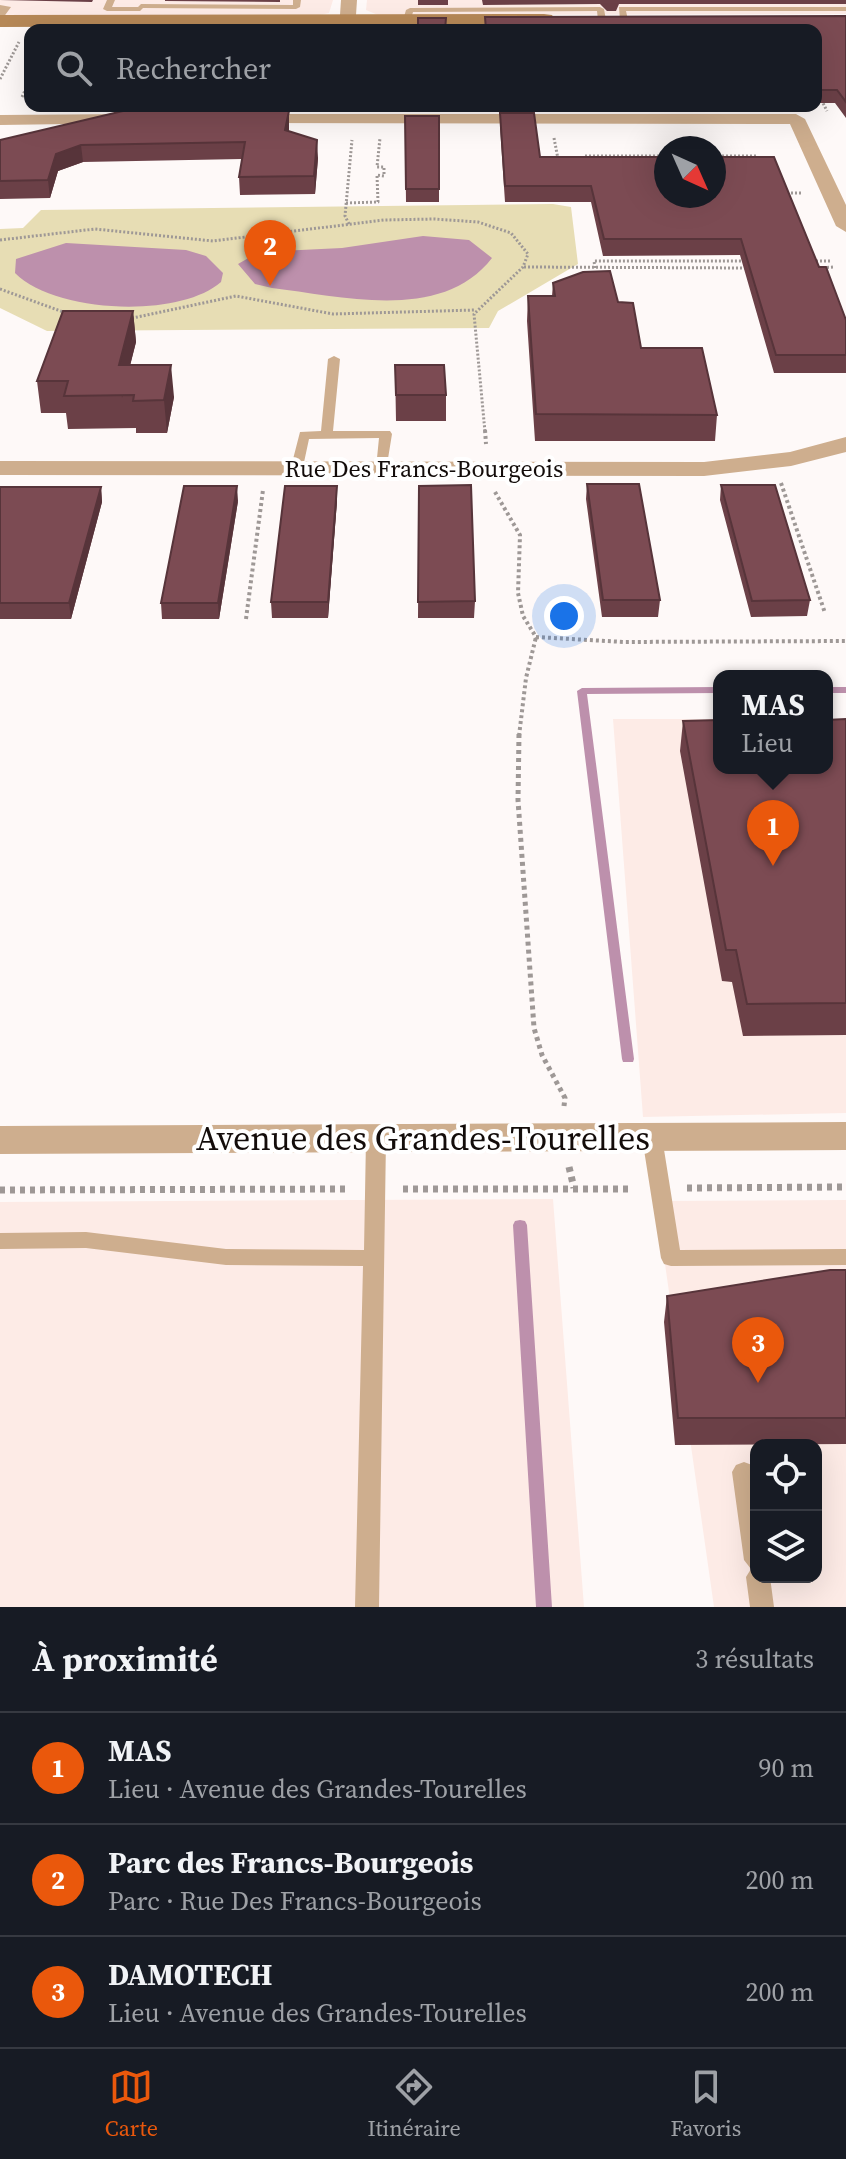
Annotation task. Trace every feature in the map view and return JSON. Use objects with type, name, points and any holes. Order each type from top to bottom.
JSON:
[{"type":"street","points":[[0,21],[140,9],[348,17],[405,12],[611,10],[846,19]]},
{"type":"street","points":[[822,30],[846,30]]},
{"type":"street","points":[[0,120],[151,119]]},
{"type":"street","points":[[234,119],[796,119],[846,226]]},
{"type":"street","name":"Rue Des Francs-Bourgeois","points":[[0,468],[728,468],[791,459],[846,444]]},
{"type":"street","name":"Avenue des Grandes-Tourelles","points":[[0,1140],[846,1136]]},
{"type":"lane","points":[[111,0],[107,9],[140,9]]},
{"type":"lane","points":[[255,14],[296,7],[297,0]]},
{"type":"lane","points":[[0,7],[7,7],[0,21]]},
{"type":"lane","points":[[611,10],[846,9]]},
{"type":"lane","points":[[327,434],[334,359]]},
{"type":"lane","points":[[297,467],[304,435],[386,434],[382,468]]},
{"type":"lane","points":[[652,1137],[671,1258],[846,1257]]},
{"type":"lane","points":[[367,1607],[376,1139]]},
{"type":"lane","points":[[0,1241],[86,1240],[226,1257],[374,1258]]},
{"type":"lane","points":[[744,1472],[750,1516]]},
{"type":"lane","points":[[759,1583],[762,1607]]},
{"type":"path","points":[[0,79],[16,34]]},
{"type":"path","points":[[822,101],[827,111]]},
{"type":"path","points":[[343,118],[345,218],[349,225]]},
{"type":"path","points":[[552,128],[560,166],[553,166]]},
{"type":"path","points":[[346,203],[378,202],[377,175],[384,176],[384,167],[377,167],[381,129]]},
{"type":"path","points":[[585,156],[654,156]]},
{"type":"path","points":[[726,156],[757,156]]},
{"type":"path","points":[[773,193],[802,193]]},
{"type":"path","points":[[0,240],[94,228],[215,241],[436,217],[482,222],[511,233],[524,243],[528,254],[523,267],[475,310],[333,314],[236,296],[159,315],[115,319]]},
{"type":"path","points":[[595,268],[594,261],[755,261]]},
{"type":"path","points":[[801,261],[831,261]]},
{"type":"path","points":[[523,267],[755,268]]},
{"type":"path","points":[[803,268],[834,267]]},
{"type":"path","points":[[0,289],[70,314]]},
{"type":"path","points":[[475,310],[486,451]]},
{"type":"path","points":[[779,479],[785,489],[825,613]]},
{"type":"path","points":[[493,484],[499,502],[520,535],[518,593],[523,616],[536,637],[527,667],[517,732],[517,833],[532,967],[533,1023],[539,1050],[565,1098],[562,1138],[574,1189]]},
{"type":"path","points":[[246,619],[263,485]]},
{"type":"path","points":[[536,637],[624,642],[846,641]]},
{"type":"path","points":[[684,1188],[846,1187]]},
{"type":"path","name":"Avenue des Grandes-Tourelles","points":[[0,1190],[329,1189]]},
{"type":"path","name":"Avenue des Grandes-Tourelles","points":[[423,1189],[641,1189]]},
{"type":"shaded area","points":[[0,0],[333,0],[329,13],[310,17],[0,18]]},
{"type":"shaded area","points":[[367,0],[846,0],[846,14],[378,15],[366,10]]},
{"type":"shaded area","points":[[553,204],[571,207],[578,264],[498,311],[489,328],[47,331],[0,308],[0,229],[23,228],[41,210]]},
{"type":"shaded area","points":[[423,236],[469,240],[492,258],[471,278],[446,291],[419,298],[389,300],[328,296],[255,284],[238,264],[259,252],[342,248]]},
{"type":"shaded area","points":[[66,243],[186,250],[206,256],[223,273],[221,282],[202,294],[177,302],[117,306],[58,296],[33,286],[15,273],[16,259]]},
{"type":"shaded area","points":[[613,719],[713,719],[713,774],[833,774],[833,719],[846,719],[846,1113],[643,1117]]},
{"type":"shaded area","points":[[553,1199],[584,1607],[0,1607],[0,1202]]},
{"type":"shaded area","points":[[846,1200],[846,1607],[714,1607],[656,1201]]},
{"type":"building","points":[[846,16],[846,102],[837,90],[822,90],[822,24],[486,24],[485,17]]},
{"type":"building","points":[[418,18],[446,18],[446,24],[418,24]]},
{"type":"building","points":[[119,112],[289,112],[285,130],[317,140],[314,176],[239,177],[245,142],[81,145],[56,154],[48,180],[0,181],[0,140]]},
{"type":"building","points":[[500,113],[534,113],[540,157],[654,157],[654,208],[726,208],[726,157],[774,157],[819,267],[826,267],[846,320],[846,355],[776,355],[741,239],[604,239],[591,186],[505,186]]},
{"type":"building","points":[[405,116],[439,116],[439,189],[406,189]]},
{"type":"building","points":[[610,271],[618,302],[633,303],[641,348],[702,348],[717,415],[536,414],[528,296],[555,296],[553,283],[583,272]]},
{"type":"building","points":[[63,311],[133,311],[119,365],[171,365],[164,400],[133,401],[134,395],[64,396],[68,381],[37,381]]},
{"type":"building","points":[[395,365],[444,365],[446,395],[396,395]]},
{"type":"building","points":[[587,484],[639,484],[660,600],[603,600]]},
{"type":"building","points":[[471,485],[475,601],[418,602],[419,486]]},
{"type":"building","points":[[721,485],[775,485],[810,600],[752,601]]},
{"type":"building","points":[[184,486],[237,486],[218,603],[161,603]]},
{"type":"building","points":[[285,486],[337,486],[328,602],[271,602]]},
{"type":"building","points":[[0,487],[101,487],[69,603],[0,603]]},
{"type":"building","points":[[846,719],[846,1003],[747,1004],[736,950],[726,950],[683,721],[713,720],[713,774],[833,774],[833,720]]},
{"type":"building","points":[[846,1270],[846,1418],[678,1418],[667,1296]]},
{"type":"waterway","points":[[628,1059],[582,691],[713,690]]},
{"type":"waterway","points":[[833,690],[846,690]]},
{"type":"waterway","points":[[520,1225],[544,1607]]},
{"type":"place","name":"Parc des Francs-Bourgeois","points":[[270,286]]},
{"type":"place","name":"MAS","points":[[773,866]]},
{"type":"place","name":"DAMOTECH","points":[[758,1383]]}]
